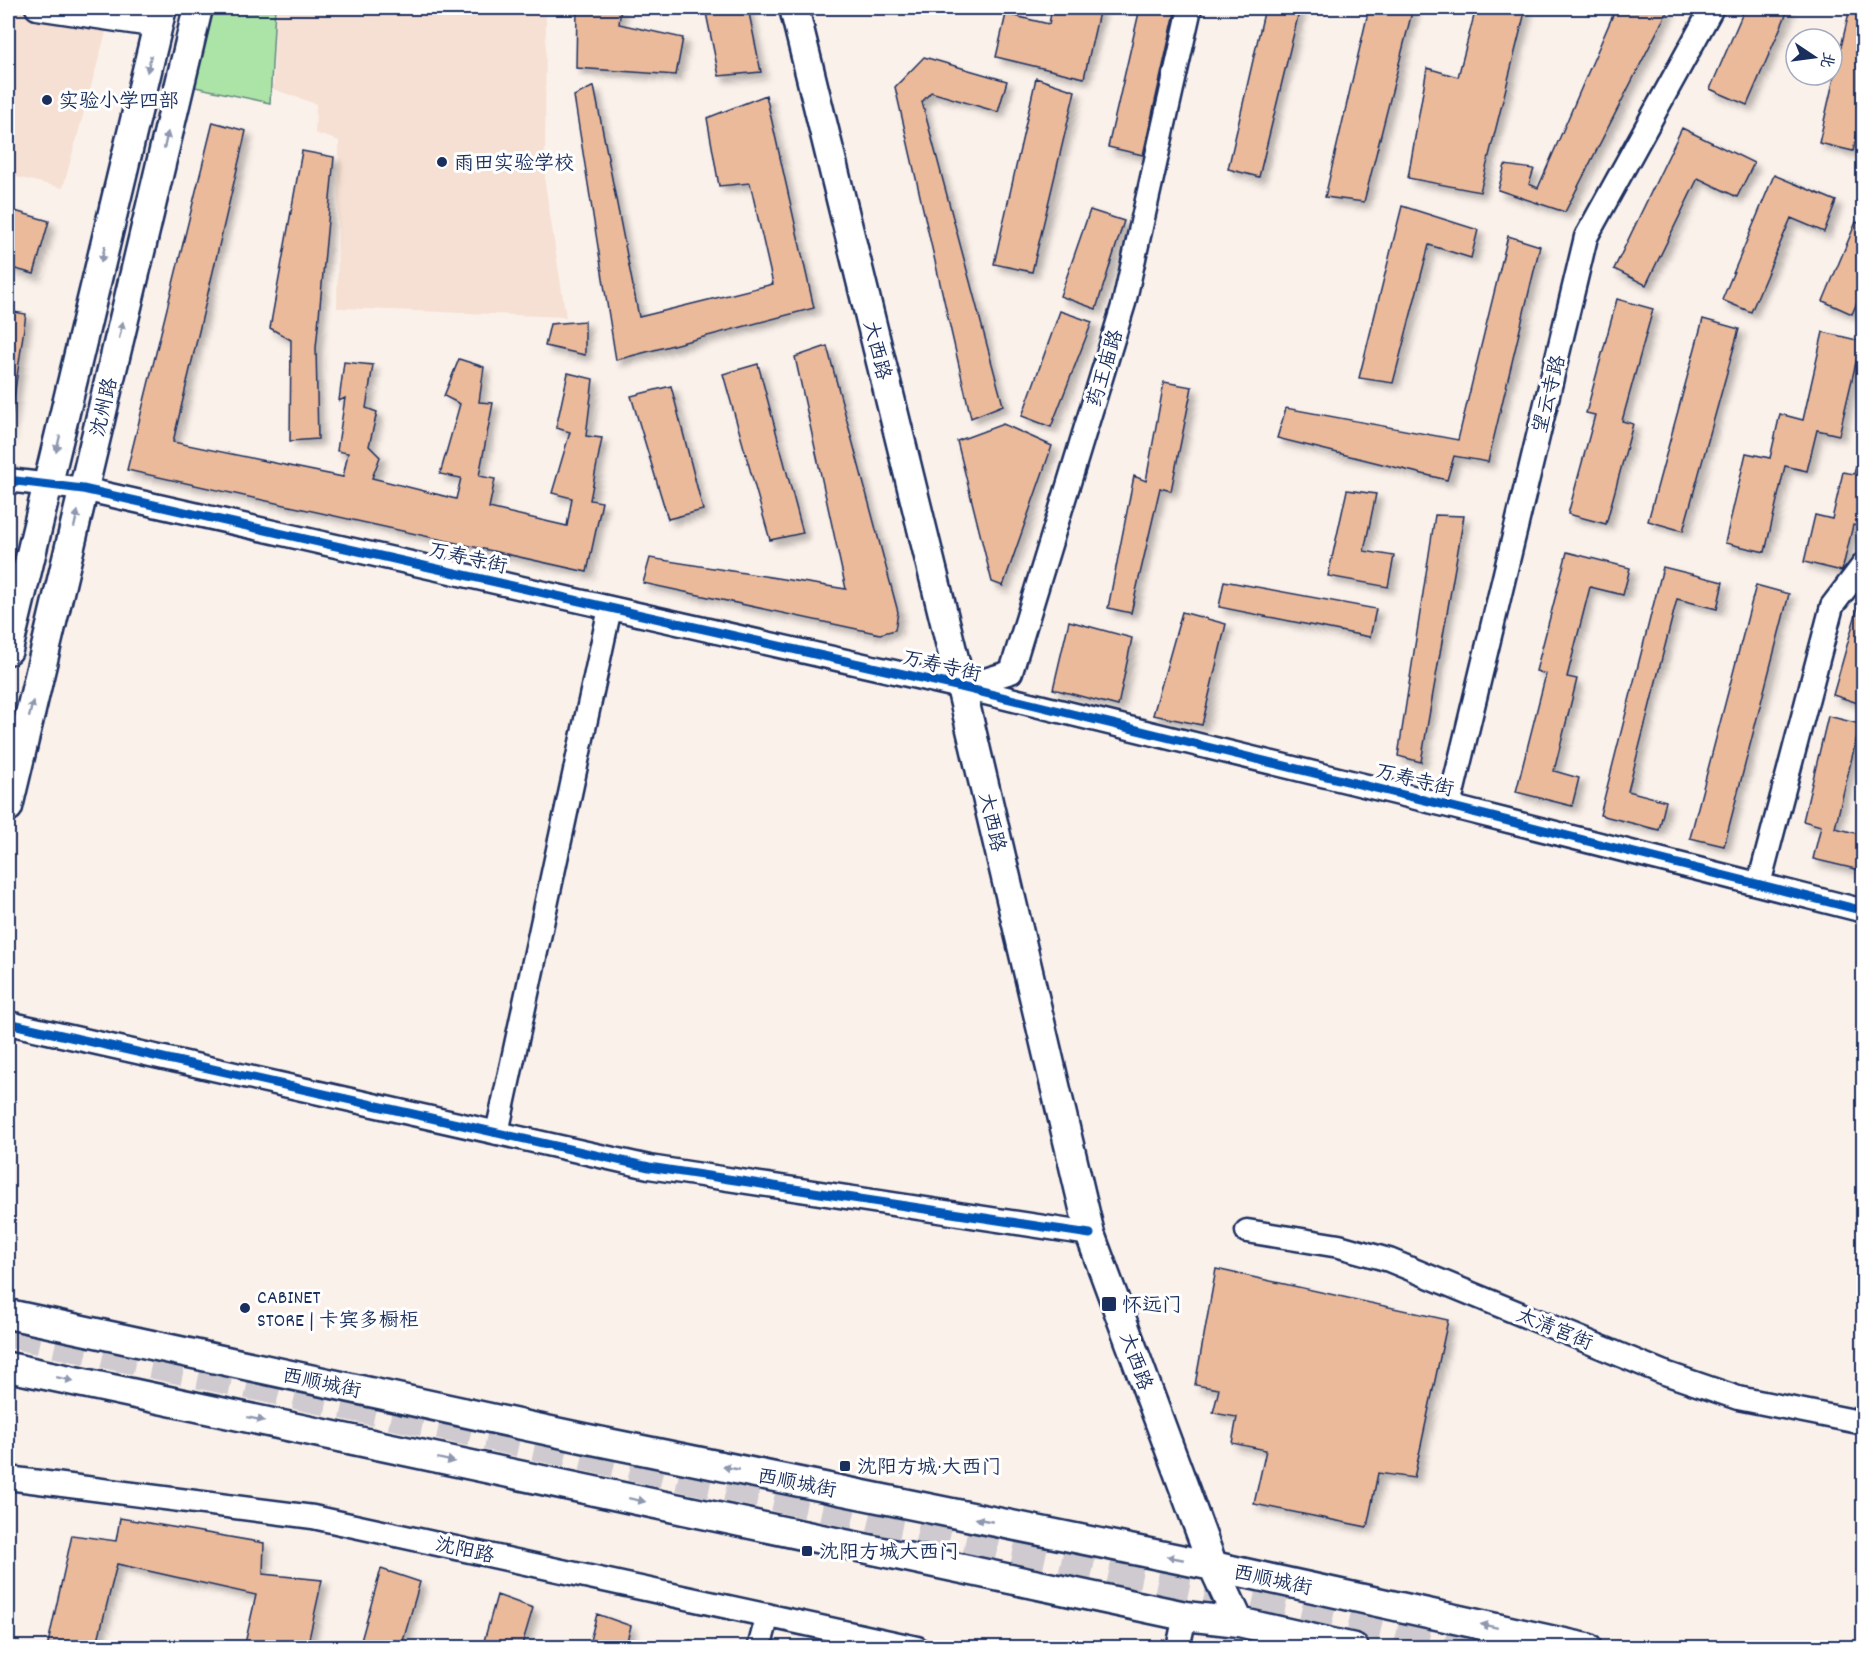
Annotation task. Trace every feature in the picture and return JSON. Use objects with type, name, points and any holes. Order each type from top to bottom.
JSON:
[{"type":"main road","name":"沈州路","points":[[8,807],[198,8]]},
{"type":"main road","name":"大西路","points":[[794,8],[961,687],[1090,1233],[1213,1566],[1239,1622]]},
{"type":"main road","name":"沈州路","points":[[8,650],[160,17]]},
{"type":"main road","name":"西顺城街","points":[[8,1314],[572,1436],[1213,1566],[1587,1647]]},
{"type":"main road","points":[[8,1367],[1185,1616],[1239,1622],[1354,1647]]},
{"type":"street","points":[[37,8],[160,17]]},
{"type":"street","name":"药王庙路","points":[[961,687],[1011,672],[1124,303],[1190,8]]},
{"type":"street","name":"望云寺路","points":[[1449,806],[1586,237],[1712,8]]},
{"type":"street","name":"万寿寺街","points":[[8,480],[83,489],[961,687],[1449,806],[1863,911]]},
{"type":"street","points":[[1759,884],[1832,606],[1863,564]]},
{"type":"street","points":[[496,1133],[610,608]]},
{"type":"street","points":[[8,1023],[649,1167],[1090,1233]]},
{"type":"street","name":"太清宫街","points":[[1247,1231],[1339,1246],[1389,1260],[1662,1372],[1738,1398],[1863,1423]]},
{"type":"street","name":"沈阳路","points":[[8,1478],[313,1517],[917,1647]]},
{"type":"street","points":[[759,1647],[768,1615]]},
{"type":"street","points":[[1178,1647],[1185,1616]]},
{"type":"shaded area","name":"雨田实验学校","points":[[276,8],[546,8],[545,183],[566,317],[337,308],[339,141],[315,133],[316,104],[273,89]]},
{"type":"shaded area","name":"实验小学四部","points":[[8,10],[108,25],[63,188],[8,175]]},
{"type":"green space","points":[[212,8],[275,8],[270,103],[195,87]]},
{"type":"building","points":[[577,8],[621,8],[619,24],[683,38],[676,75],[576,68]]},
{"type":"building","points":[[705,8],[748,8],[761,72],[719,76]]},
{"type":"building","points":[[1052,8],[1100,8],[1084,78],[996,57],[1006,14],[1049,24]]},
{"type":"building","points":[[1140,8],[1176,8],[1143,155],[1108,147]]},
{"type":"building","points":[[1265,8],[1300,8],[1259,177],[1228,169]]},
{"type":"building","points":[[1369,8],[1413,8],[1364,202],[1325,197]]},
{"type":"building","points":[[1476,8],[1526,8],[1480,192],[1408,178],[1427,68],[1458,77]]},
{"type":"building","points":[[1616,8],[1669,8],[1565,212],[1498,190],[1505,165],[1534,169],[1529,184],[1538,188]]},
{"type":"building","points":[[1745,8],[1789,8],[1747,105],[1710,89]]},
{"type":"building","points":[[1850,8],[1864,8],[1864,107],[1853,151],[1819,143],[1832,87],[1844,87],[1844,34]]},
{"type":"building","points":[[924,57],[1007,81],[998,112],[931,92],[922,102],[1003,405],[971,418],[895,87]]},
{"type":"building","points":[[1036,78],[1075,91],[1032,272],[994,264]]},
{"type":"building","points":[[594,86],[639,317],[773,284],[750,183],[719,186],[707,118],[766,95],[814,308],[616,360],[574,96]]},
{"type":"building","points":[[213,122],[246,131],[173,442],[343,477],[348,453],[337,451],[345,398],[339,401],[344,362],[373,365],[366,408],[377,412],[369,446],[380,457],[372,478],[456,499],[461,478],[440,474],[460,404],[444,396],[459,359],[484,367],[479,402],[493,403],[479,476],[495,479],[489,508],[567,526],[572,498],[552,493],[570,432],[556,428],[568,373],[593,379],[586,436],[602,438],[590,500],[602,502],[587,572],[127,470]]},
{"type":"building","points":[[1682,128],[1754,163],[1737,197],[1698,178],[1646,285],[1614,269]]},
{"type":"building","points":[[302,151],[334,157],[316,348],[318,439],[290,441],[291,340],[270,328]]},
{"type":"building","points":[[1774,175],[1836,201],[1824,232],[1791,218],[1751,312],[1722,300]]},
{"type":"building","points":[[1402,206],[1478,230],[1471,258],[1429,245],[1393,383],[1359,378]]},
{"type":"building","points":[[8,209],[49,221],[34,274],[8,267]]},
{"type":"building","points":[[1090,210],[1124,221],[1096,309],[1060,296]]},
{"type":"building","points":[[1856,222],[1864,225],[1864,287],[1852,314],[1823,301]]},
{"type":"building","points":[[1508,236],[1540,246],[1488,462],[1454,456],[1447,480],[1277,438],[1286,408],[1458,440]]},
{"type":"building","points":[[1617,299],[1653,309],[1622,421],[1633,424],[1606,524],[1568,514],[1595,415],[1586,413]]},
{"type":"building","points":[[8,311],[26,314],[8,439]]},
{"type":"building","points":[[1060,311],[1092,322],[1051,427],[1022,416]]},
{"type":"building","points":[[1703,319],[1739,329],[1683,531],[1648,521]]},
{"type":"building","points":[[585,321],[585,355],[545,346],[550,324]]},
{"type":"building","points":[[1823,332],[1861,341],[1839,435],[1817,430],[1807,471],[1785,466],[1765,552],[1725,543],[1746,453],[1770,458],[1780,414],[1803,420]]},
{"type":"building","points":[[827,346],[898,612],[895,630],[880,634],[643,583],[650,558],[846,589],[795,357]]},
{"type":"building","points":[[758,364],[803,533],[770,540],[723,374]]},
{"type":"building","points":[[1164,382],[1192,387],[1171,491],[1160,488],[1131,613],[1108,608],[1134,476],[1146,481]]},
{"type":"building","points":[[671,386],[703,510],[668,519],[631,396]]},
{"type":"building","points":[[1003,424],[1052,446],[1003,586],[992,582],[957,441]]},
{"type":"building","points":[[1864,435],[1864,527],[1853,525],[1842,571],[1804,562],[1815,515],[1832,519],[1843,472],[1854,474]]},
{"type":"building","points":[[1347,490],[1376,494],[1364,551],[1394,556],[1388,587],[1328,576]]},
{"type":"building","points":[[1435,515],[1464,516],[1421,762],[1398,756]]},
{"type":"building","points":[[1567,552],[1630,568],[1623,595],[1590,587],[1567,677],[1577,679],[1554,771],[1579,778],[1572,806],[1516,792],[1546,674],[1536,671]]},
{"type":"building","points":[[1663,567],[1723,582],[1717,609],[1677,599],[1628,791],[1666,801],[1659,830],[1600,815]]},
{"type":"building","points":[[1224,581],[1376,609],[1370,637],[1219,607]]},
{"type":"building","points":[[1756,585],[1789,594],[1724,846],[1690,838]]},
{"type":"building","points":[[1859,603],[1864,604],[1864,685],[1858,703],[1833,695]]},
{"type":"building","points":[[1182,612],[1226,624],[1202,725],[1153,715]]},
{"type":"building","points":[[1069,621],[1132,638],[1118,706],[1053,689]]},
{"type":"building","points":[[1828,716],[1860,724],[1835,828],[1864,835],[1864,871],[1813,859],[1821,826],[1803,821]]},
{"type":"building","points":[[1216,1269],[1448,1320],[1414,1478],[1378,1473],[1367,1527],[1254,1504],[1266,1450],[1232,1443],[1237,1417],[1213,1413],[1219,1389],[1195,1385]]},
{"type":"building","points":[[120,1518],[264,1543],[263,1574],[322,1580],[307,1648],[244,1648],[256,1595],[117,1564],[96,1648],[47,1648],[72,1535],[116,1541]]},
{"type":"building","points":[[381,1569],[420,1582],[401,1648],[359,1648]]},
{"type":"building","points":[[497,1595],[533,1608],[521,1648],[482,1648]]},
{"type":"building","points":[[597,1614],[631,1626],[625,1648],[588,1648]]},
{"type":"building","points":[[690,1640],[718,1648],[688,1648]]},
{"type":"tunnel","points":[[8,1331],[1490,1648]]},
{"type":"cycle path","points":[[8,480],[83,489],[961,687],[1449,806],[1864,911]]},
{"type":"cycle path","points":[[8,1023],[649,1167],[1090,1234]]},
{"type":"place","name":"实验小学四部","points":[[47,100]]},
{"type":"place","name":"雨田实验学校","points":[[442,162]]},
{"type":"place","name":"怀远门","points":[[1109,1304]]},
{"type":"place","name":"CABINET STORE | 卡宾多橱柜","points":[[245,1308]]},
{"type":"place","name":"沈阳方城·大西门","points":[[845,1466]]},
{"type":"place","name":"沈阳方城大西门","points":[[807,1551]]}]
